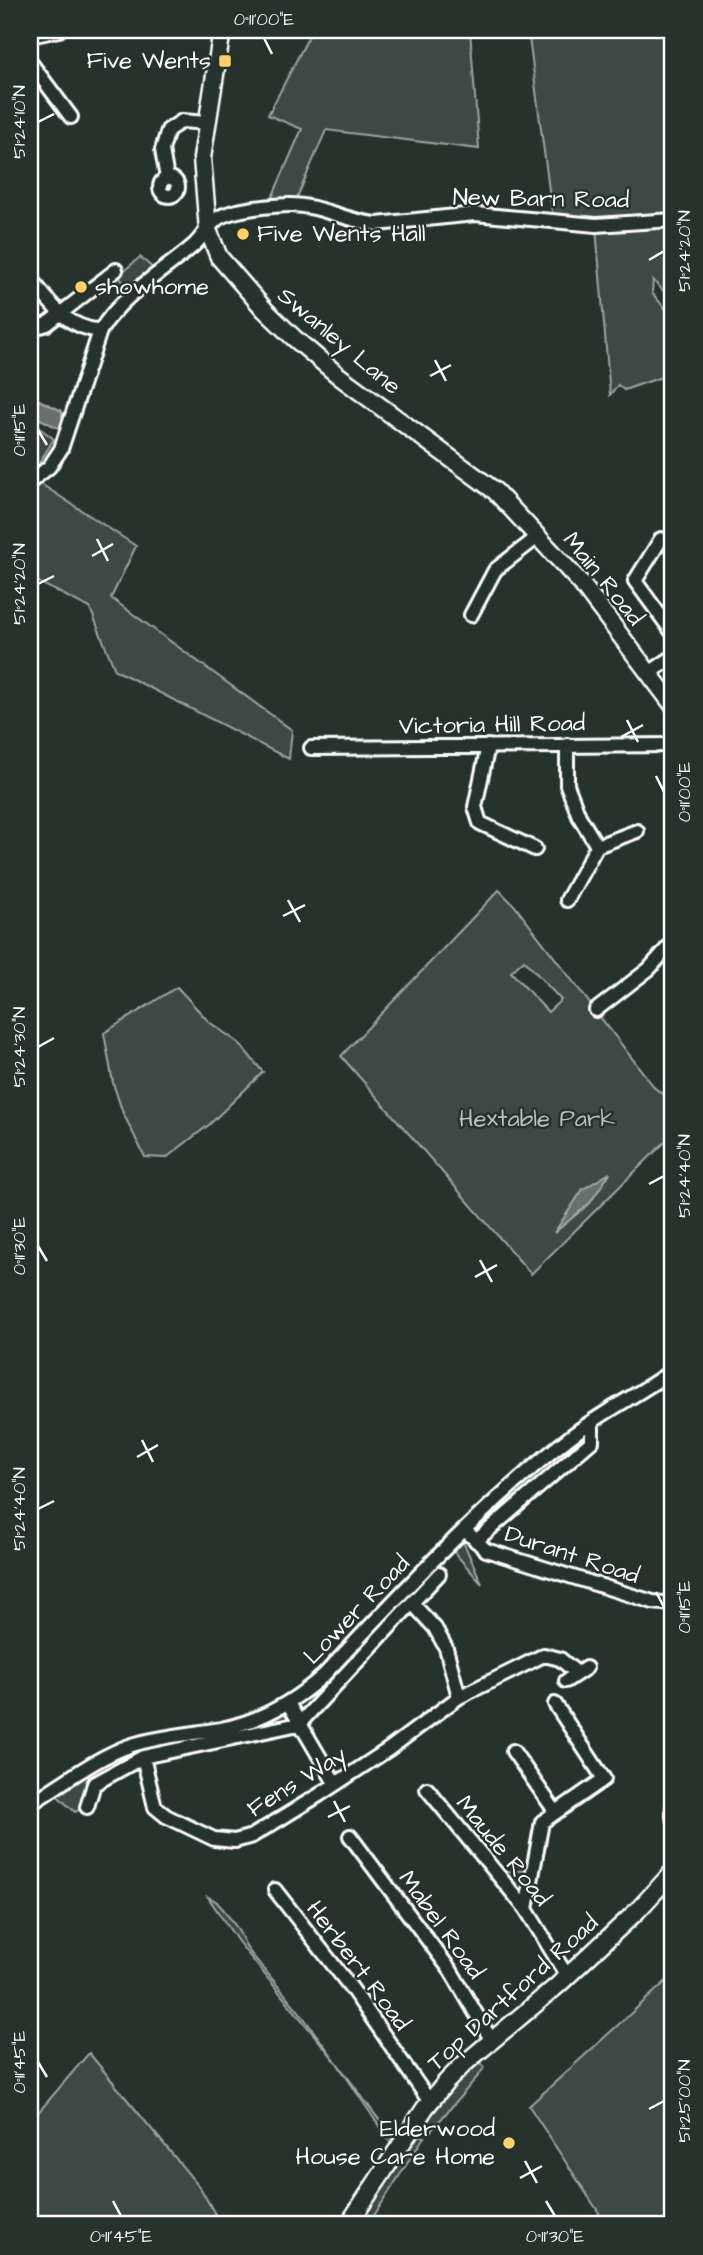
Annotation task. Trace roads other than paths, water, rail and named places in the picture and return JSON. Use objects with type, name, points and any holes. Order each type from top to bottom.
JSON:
[{"type":"main road","name":"Swanley Lane","points":[[222,30],[202,158],[213,224],[213,247],[230,272],[294,338],[340,376],[491,487]]},
{"type":"main road","name":"Main Road","points":[[491,487],[580,582],[673,705]]},
{"type":"main road","name":"Top Dartford Road","points":[[348,2225],[429,2102],[464,2064],[567,1976],[637,1911],[673,1872]]},
{"type":"street","points":[[30,36],[59,30]]},
{"type":"street","points":[[30,62],[71,117]]},
{"type":"street","points":[[167,178],[162,150],[168,130],[182,121],[207,123]]},
{"type":"street","name":"New Barn Road","points":[[213,224],[246,210],[290,205],[325,210],[364,223],[377,224],[475,214],[596,225],[673,220]]},
{"type":"street","points":[[30,482],[50,467],[61,449],[100,331],[117,307],[196,243],[213,224]]},
{"type":"street","points":[[30,329],[47,324],[116,270]]},
{"type":"street","points":[[30,278],[68,321],[84,329],[100,331]]},
{"type":"street","points":[[471,615],[495,570],[539,536]]},
{"type":"street","points":[[661,539],[635,581],[673,633]]},
{"type":"street","points":[[649,673],[673,657]]},
{"type":"street","points":[[567,745],[568,785],[579,816],[597,846]]},
{"type":"street","name":"Victoria Hill Road","points":[[311,748],[673,745]]},
{"type":"street","points":[[488,746],[475,807],[480,823],[535,849]]},
{"type":"street","points":[[567,900],[597,846],[637,831]]},
{"type":"street","points":[[596,1010],[649,969],[673,942]]},
{"type":"street","name":"Lower Road","points":[[30,1804],[86,1768],[129,1746],[245,1723],[288,1703],[324,1675],[501,1495],[570,1436],[673,1370]]},
{"type":"street","points":[[476,1541],[592,1441],[592,1422]]},
{"type":"street","name":"Durant Road","points":[[465,1530],[486,1550],[653,1602],[673,1604]]},
{"type":"street","name":"Lower Road","points":[[299,1724],[439,1574]]},
{"type":"street","points":[[412,1603],[435,1628],[446,1648],[459,1697]]},
{"type":"street","name":"Fens Way","points":[[143,1757],[155,1807],[166,1816],[214,1839],[234,1841],[252,1836],[389,1749],[459,1697],[544,1655],[560,1659],[577,1674]]},
{"type":"street","points":[[288,1703],[335,1783]]},
{"type":"street","points":[[526,1909],[542,1822],[604,1779],[555,1704]]},
{"type":"street","points":[[87,1808],[94,1784],[143,1757],[299,1724]]},
{"type":"street","points":[[513,1751],[555,1811]]},
{"type":"street","name":"Maude Road","points":[[427,1789],[526,1909],[567,1976]]},
{"type":"street","points":[[673,1807],[673,1817]]},
{"type":"street","name":"Mabel Road","points":[[350,1836],[452,1971],[492,2041]]},
{"type":"street","name":"Herbert Road","points":[[275,1891],[352,1989],[429,2102]]},
{"type":"place","name":"Five Wents","points":[[225,61]]},
{"type":"place","name":"Five Wents Hall","points":[[243,234]]},
{"type":"place","name":"showhome","points":[[81,287]]},
{"type":"place","name":"Elderwood House Care Home","points":[[509,2143]]},
{"type":"park label","name":"Hextable Park","points":[[537,1119]]}]
